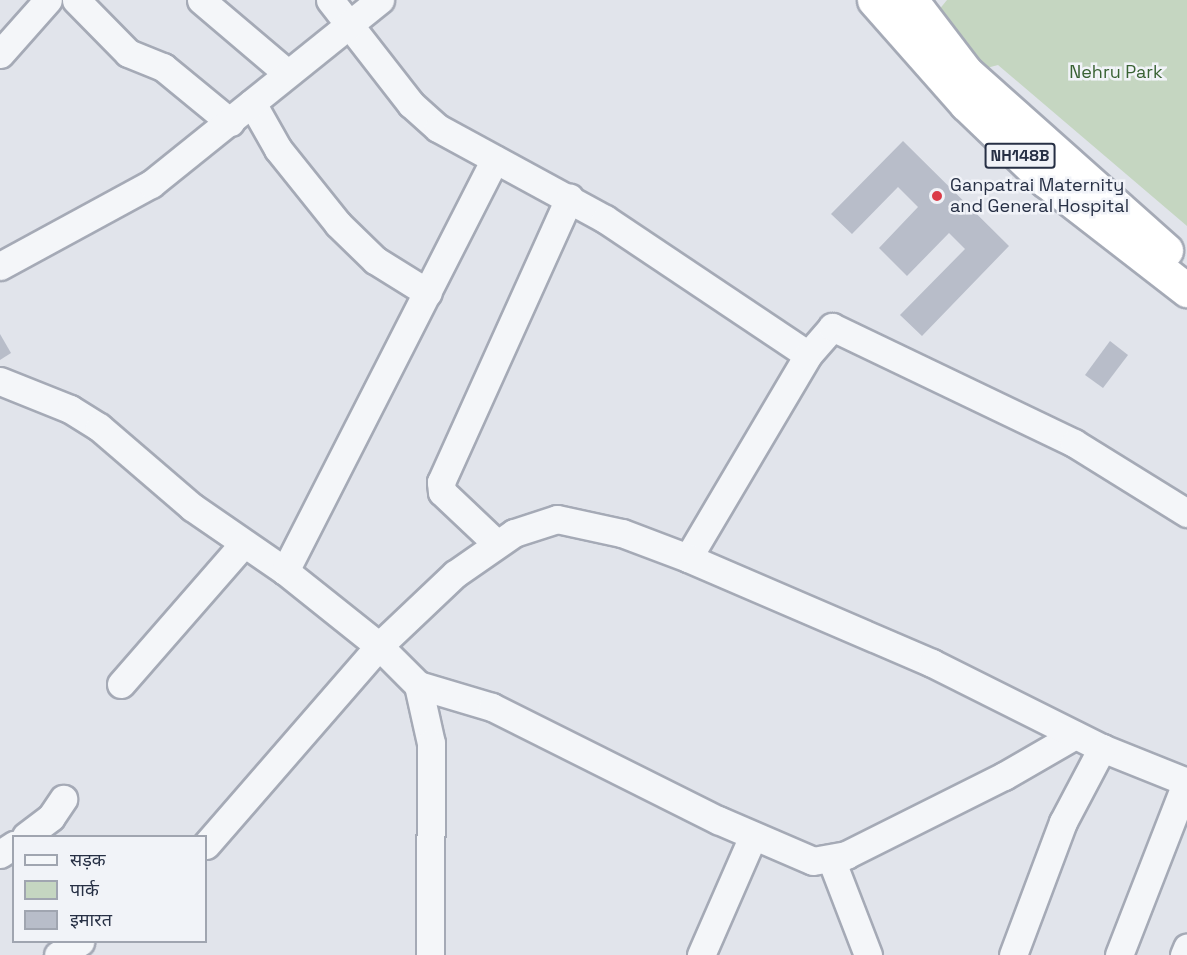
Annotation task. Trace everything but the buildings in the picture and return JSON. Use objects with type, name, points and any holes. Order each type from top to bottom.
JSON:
[{"type":"highway","name":"NH148B","points":[[874,0],[966,104],[1046,180],[1187,290]]},
{"type":"highway","name":"NH148B","points":[[910,0],[966,72],[1187,269]]},
{"type":"street","points":[[0,54],[48,0]]},
{"type":"street","points":[[76,0],[128,53],[163,67],[230,123]]},
{"type":"street","points":[[201,0],[287,73]]},
{"type":"street","points":[[330,0],[418,111],[438,128],[569,198],[808,355]]},
{"type":"street","points":[[0,266],[84,225],[151,184],[230,123],[348,23],[380,0]]},
{"type":"street","points":[[252,104],[278,149],[338,224],[375,260],[428,293]]},
{"type":"street","points":[[285,571],[495,159]]},
{"type":"street","points":[[496,543],[442,492],[441,482],[569,198]]},
{"type":"street","points":[[688,558],[808,355],[826,329],[840,328],[1074,443],[1187,513]]},
{"type":"street","points":[[0,381],[70,409],[99,428],[243,544],[285,571],[379,646],[418,685],[492,707],[801,858],[831,860],[1004,777],[1075,735]]},
{"type":"street","points":[[207,844],[379,646],[454,574],[496,543],[542,520],[556,519],[622,532],[688,558],[932,663],[1102,748],[1187,782],[1119,955]]},
{"type":"street","points":[[121,684],[243,544]]},
{"type":"street","points":[[418,685],[431,742],[430,955]]},
{"type":"street","points":[[1013,955],[1063,822],[1102,748]]},
{"type":"street","points":[[28,835],[51,817],[63,799]]},
{"type":"street","points":[[701,955],[753,836]]},
{"type":"street","points":[[831,860],[868,955]]},
{"type":"street","points":[[58,955],[77,943]]},
{"type":"street","points":[[1184,955],[1187,948]]},
{"type":"green space","name":"Nehru Park","points":[[947,0],[1187,0],[1187,226],[998,65],[968,73],[929,22]]},
{"type":"place","name":"Ganpatrai Maternity and General Hospital","points":[[937,196]]}]
